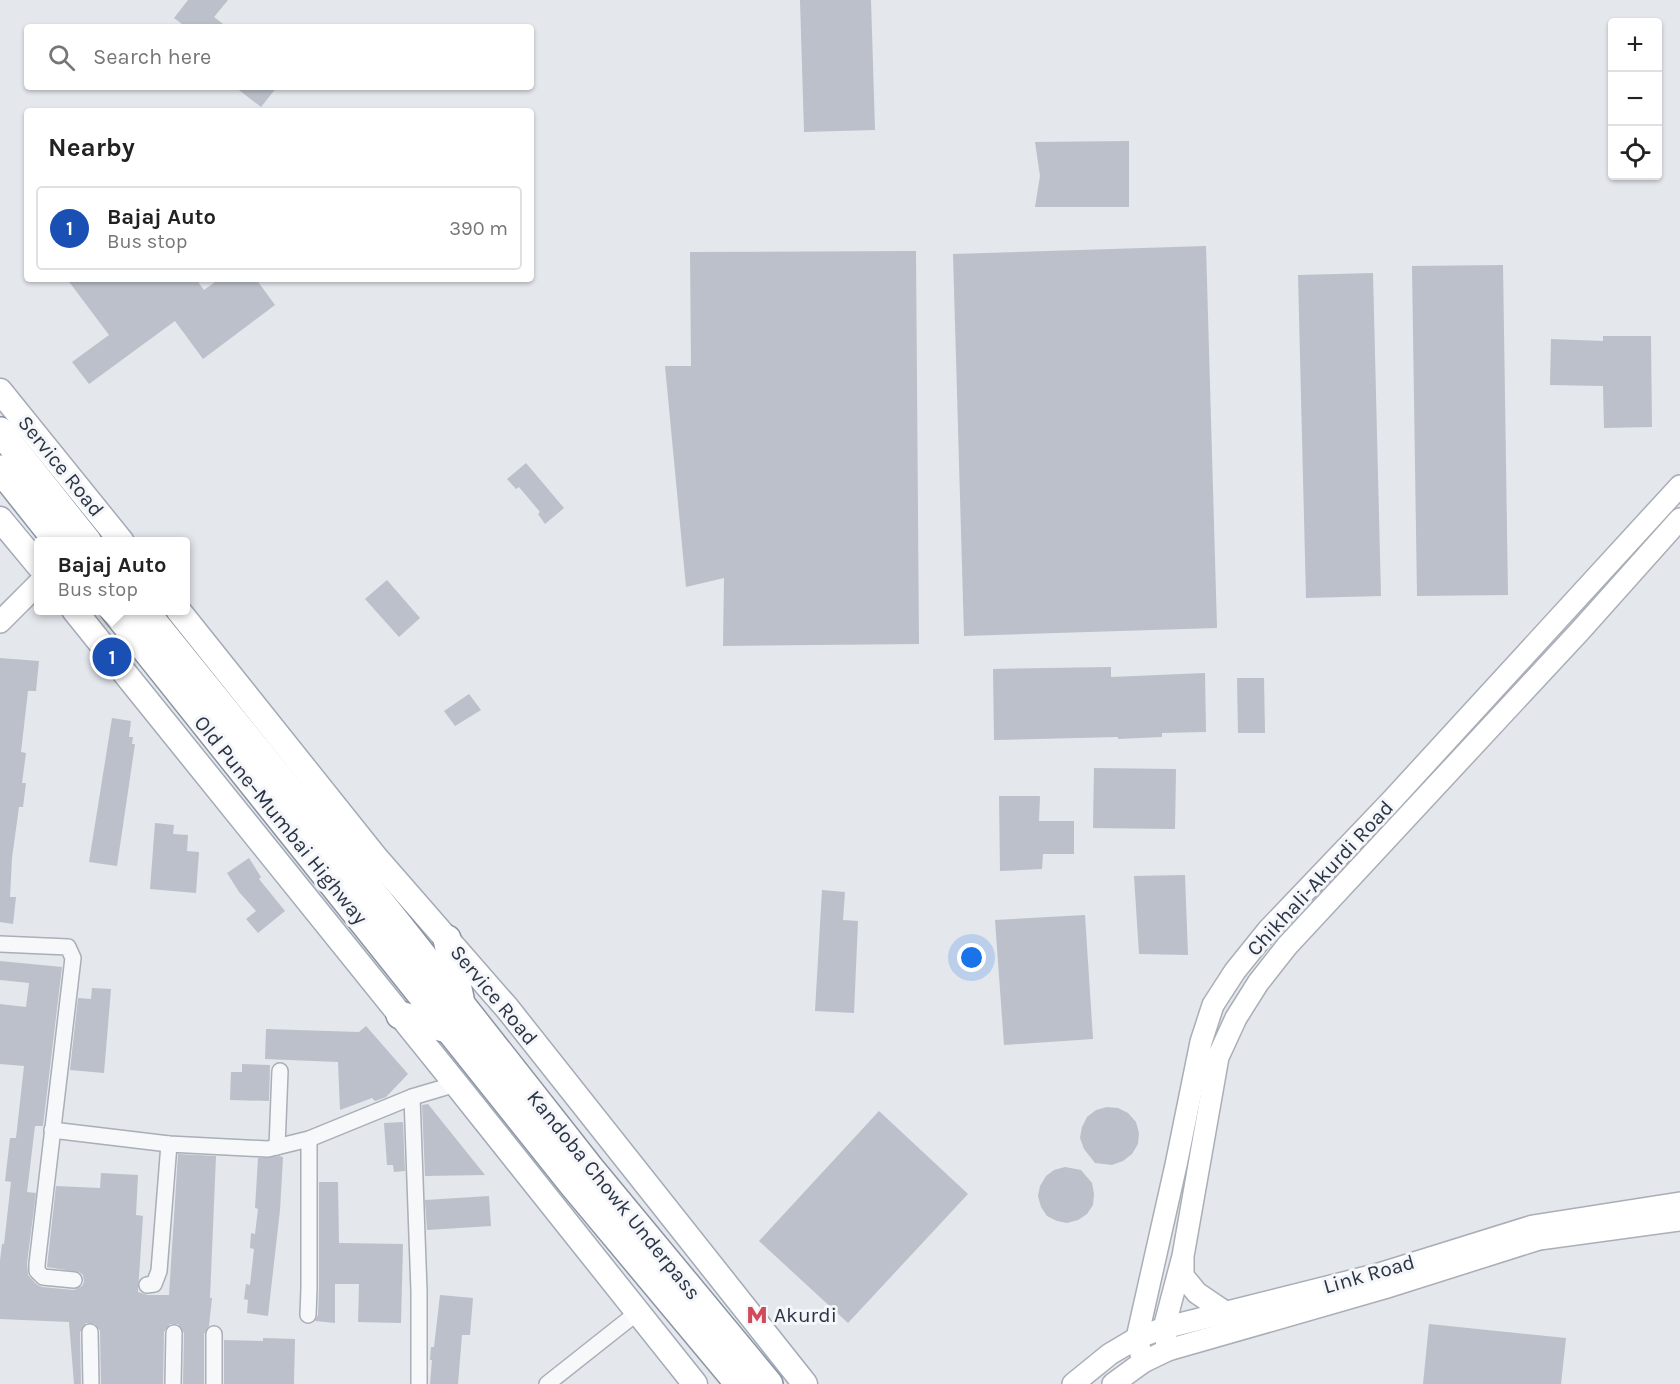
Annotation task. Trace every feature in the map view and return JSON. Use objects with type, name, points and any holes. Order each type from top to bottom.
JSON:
[{"type":"highway","points":[[0,431],[85,536]]},
{"type":"highway","points":[[0,469],[85,536]]},
{"type":"highway","name":"Old Pune–Mumbai Highway","points":[[118,615],[447,1029]]},
{"type":"highway","name":"Old Pune–Mumbai Highway","points":[[148,615],[461,1005]]},
{"type":"highway","points":[[447,939],[461,1005]]},
{"type":"highway","name":"Kandoba Chowk Underpass","points":[[461,1005],[591,1169],[769,1384]]},
{"type":"highway","points":[[400,1015],[447,1029]]},
{"type":"highway","name":"Kandoba Chowk Underpass","points":[[447,1029],[580,1194],[739,1384]]},
{"type":"main road","name":"Service Road","points":[[0,391],[85,536]]},
{"type":"main road","name":"Chikhali-Akurdi Road","points":[[1143,1362],[1137,1338],[1201,1042],[1213,1005],[1235,971],[1268,930],[1401,790],[1680,486]]},
{"type":"main road","points":[[0,519],[34,560]]},
{"type":"main road","name":"Chikhali-Akurdi Road","points":[[1168,1350],[1164,1328],[1183,1256],[1218,1057],[1236,1018],[1258,983],[1287,946],[1580,632],[1680,519]]},
{"type":"main road","points":[[0,622],[34,588]]},
{"type":"main road","points":[[78,615],[695,1384]]},
{"type":"main road","name":"Service Road","points":[[182,615],[376,858],[507,1008],[806,1384]]},
{"type":"main road","name":"Link Road","points":[[1113,1384],[1143,1362],[1168,1350],[1382,1281],[1533,1226],[1680,1203]]},
{"type":"main road","name":"Link Road","points":[[1073,1384],[1110,1353],[1137,1338],[1164,1328],[1225,1312],[1486,1258],[1539,1239],[1680,1220]]},
{"type":"main road","points":[[1183,1256],[1183,1276],[1197,1293],[1225,1312]]},
{"type":"street","points":[[0,944],[68,947],[73,958],[37,1271],[43,1277],[74,1280]]},
{"type":"street","points":[[277,1147],[279,1071]]},
{"type":"street","points":[[52,1130],[170,1144],[268,1149],[309,1139],[412,1097],[456,1084]]},
{"type":"street","points":[[412,1097],[420,1291],[419,1384]]},
{"type":"street","points":[[308,1315],[309,1139]]},
{"type":"street","points":[[147,1285],[154,1284],[159,1272],[170,1144]]},
{"type":"street","points":[[547,1384],[638,1312]]},
{"type":"street","points":[[90,1332],[92,1384]]},
{"type":"street","points":[[173,1384],[174,1334]]},
{"type":"street","points":[[214,1335],[214,1384]]},
{"type":"building","points":[[188,0],[228,0],[214,17],[223,24],[182,24],[174,18]]},
{"type":"building","points":[[800,0],[871,0],[875,130],[804,132]]},
{"type":"building","points":[[239,90],[275,90],[261,107]]},
{"type":"building","points":[[1129,141],[1129,207],[1035,207],[1040,176],[1035,142]]},
{"type":"building","points":[[1206,246],[1217,628],[964,636],[953,254]]},
{"type":"building","points":[[916,251],[919,644],[723,646],[724,578],[686,587],[665,366],[691,366],[690,252]]},
{"type":"building","points":[[1503,265],[1508,595],[1417,596],[1412,266]]},
{"type":"building","points":[[1373,273],[1381,596],[1306,598],[1298,275]]},
{"type":"building","points":[[69,282],[198,282],[204,290],[215,282],[258,282],[275,305],[203,359],[175,321],[89,384],[72,362],[109,335]]},
{"type":"building","points":[[1603,336],[1651,336],[1652,427],[1604,428],[1603,386],[1550,385],[1551,339],[1603,341]]},
{"type":"building","points":[[526,463],[564,508],[545,524],[538,514],[540,512],[519,487],[516,489],[507,479]]},
{"type":"building","points":[[387,580],[420,618],[399,637],[365,599]]},
{"type":"building","points":[[0,658],[39,661],[36,691],[28,691],[21,752],[26,753],[22,783],[26,783],[23,807],[19,807],[12,858],[10,897],[16,897],[13,924],[0,922]]},
{"type":"building","points":[[1111,667],[1111,677],[1205,673],[1206,732],[1162,733],[1162,737],[1118,739],[1118,737],[994,740],[993,669]]},
{"type":"building","points":[[1237,678],[1264,678],[1265,733],[1238,733]]},
{"type":"building","points":[[469,694],[481,710],[455,726],[444,711]]},
{"type":"building","points":[[112,718],[131,721],[129,737],[133,737],[132,744],[135,744],[117,866],[89,862]]},
{"type":"building","points":[[1094,768],[1176,769],[1175,829],[1093,828]]},
{"type":"building","points":[[999,796],[1040,796],[1039,821],[1074,821],[1074,854],[1043,854],[1042,869],[1000,871]]},
{"type":"building","points":[[155,823],[174,825],[173,834],[188,835],[187,851],[199,852],[196,893],[150,889]]},
{"type":"building","points":[[249,858],[261,877],[259,879],[285,911],[258,933],[246,919],[256,911],[239,892],[227,873]]},
{"type":"building","points":[[1185,875],[1188,955],[1139,954],[1134,876]]},
{"type":"building","points":[[822,890],[845,892],[843,920],[858,921],[854,1013],[815,1011]]},
{"type":"building","points":[[1085,915],[1093,1039],[1004,1045],[995,920]]},
{"type":"building","points":[[0,961],[62,967],[43,1126],[35,1126],[27,1192],[36,1193],[27,1263],[28,1275],[42,1287],[74,1290],[82,1286],[84,1282],[83,1275],[79,1272],[47,1267],[56,1186],[100,1188],[101,1173],[138,1175],[136,1215],[143,1216],[138,1292],[148,1295],[169,1295],[178,1154],[216,1156],[210,1298],[212,1298],[209,1326],[204,1334],[204,1384],[183,1384],[184,1333],[178,1324],[170,1324],[164,1332],[163,1384],[101,1384],[100,1331],[95,1324],[86,1323],[80,1332],[81,1384],[74,1384],[69,1322],[0,1319],[0,1261],[11,1182],[5,1181],[10,1138],[16,1138],[24,1066],[0,1064],[0,1004],[26,1007],[29,983],[0,980]]},
{"type":"building","points":[[92,988],[111,989],[104,1073],[70,1070],[78,998],[91,999]]},
{"type":"building","points":[[366,1026],[408,1074],[386,1097],[375,1101],[372,1098],[340,1110],[338,1062],[265,1059],[266,1029],[359,1032]]},
{"type":"building","points":[[242,1064],[270,1065],[269,1101],[230,1100],[231,1072],[242,1072]]},
{"type":"building","points":[[428,1104],[485,1175],[425,1176],[422,1105]]},
{"type":"building","points":[[1107,1107],[1118,1108],[1128,1113],[1136,1122],[1139,1133],[1138,1144],[1132,1154],[1112,1165],[1095,1163],[1084,1149],[1080,1138],[1087,1117],[1096,1110]]},
{"type":"building","points":[[879,1111],[968,1194],[848,1323],[759,1241]]},
{"type":"building","points":[[403,1122],[405,1171],[394,1172],[393,1165],[387,1165],[384,1123]]},
{"type":"building","points":[[283,1157],[280,1210],[268,1316],[247,1313],[248,1300],[244,1299],[246,1284],[250,1285],[254,1249],[250,1248],[251,1233],[255,1234],[258,1209],[255,1208],[258,1158]]},
{"type":"building","points":[[1065,1167],[1081,1170],[1092,1183],[1094,1194],[1093,1205],[1087,1214],[1067,1223],[1047,1216],[1038,1196],[1040,1186],[1046,1176],[1054,1170]]},
{"type":"building","points":[[319,1182],[338,1182],[339,1243],[403,1244],[401,1323],[358,1322],[359,1284],[335,1284],[335,1323],[315,1321],[318,1315],[319,1288]]},
{"type":"building","points":[[489,1196],[491,1226],[427,1230],[425,1200]]},
{"type":"building","points":[[440,1295],[473,1298],[470,1335],[462,1335],[458,1384],[430,1384],[431,1347],[434,1347]]},
{"type":"building","points":[[1429,1324],[1566,1338],[1561,1384],[1423,1384]]},
{"type":"building","points":[[263,1338],[295,1339],[294,1384],[224,1384],[224,1340],[263,1341]]},
{"type":"place","name":"Bajaj Auto","points":[[112,657]]},
{"type":"place","name":"Akurdi","points":[[757,1315]]}]
